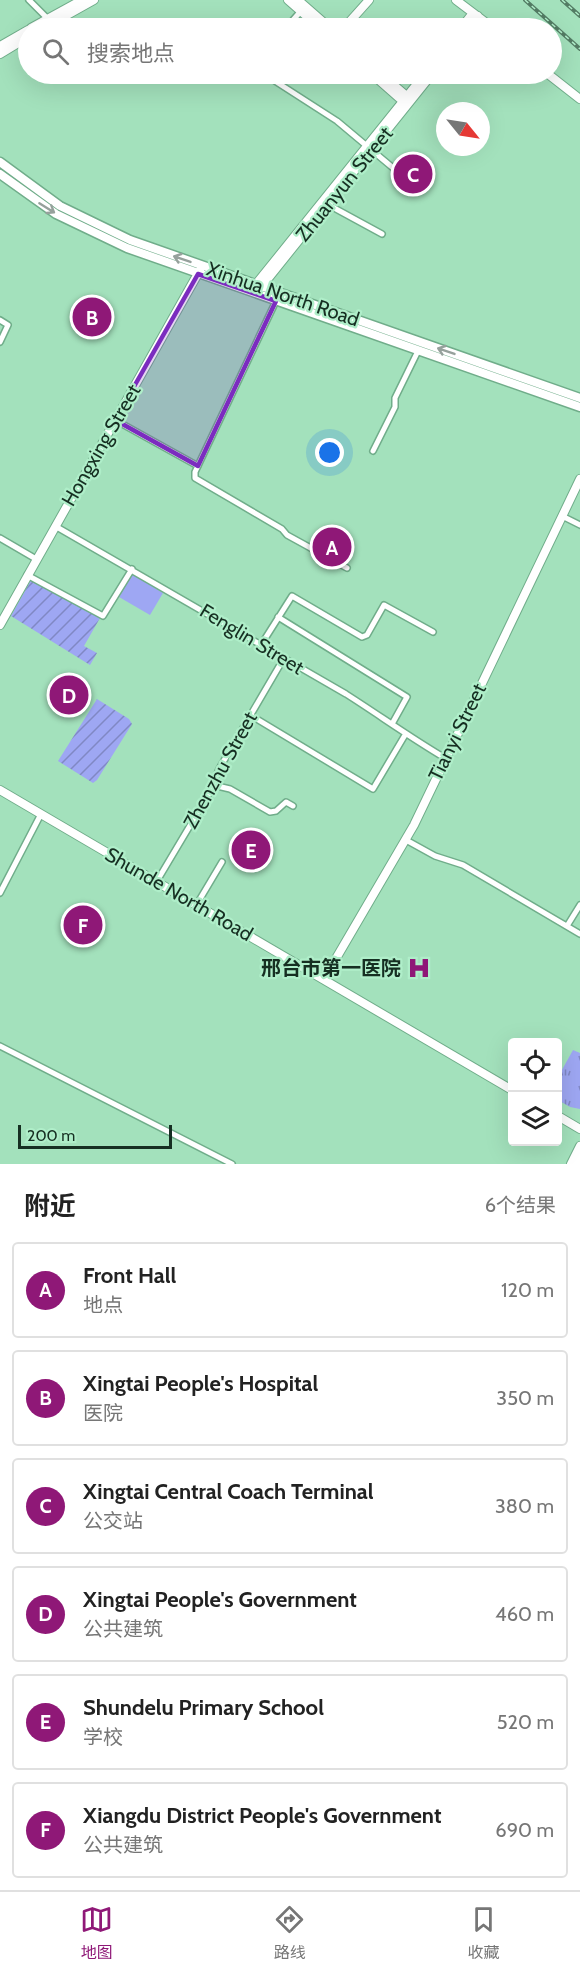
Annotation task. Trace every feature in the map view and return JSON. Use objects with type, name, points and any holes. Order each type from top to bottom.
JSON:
[{"type":"main road","name":"Xinhua North Road","points":[[0,162],[42,195],[85,219],[200,270]]},
{"type":"main road","name":"Xinhua North Road","points":[[0,174],[37,202],[81,228],[127,248],[200,270],[580,398]]},
{"type":"main road","name":"Xinhua North Road","points":[[256,289],[276,301],[580,407]]},
{"type":"street","points":[[29,0],[47,18]]},
{"type":"street","points":[[50,18],[82,0]]},
{"type":"street","points":[[62,18],[94,0]]},
{"type":"street","points":[[288,0],[308,18]]},
{"type":"street","points":[[297,0],[318,18]]},
{"type":"street","points":[[353,18],[369,0]]},
{"type":"street","points":[[456,0],[481,18]]},
{"type":"street","points":[[294,18],[300,11]]},
{"type":"street","points":[[472,18],[476,14]]},
{"type":"street","points":[[474,18],[476,14]]},
{"type":"street","points":[[0,46],[18,36]]},
{"type":"street","points":[[0,54],[18,43]]},
{"type":"street","points":[[280,84],[328,115],[370,147],[411,183],[423,172]]},
{"type":"street","points":[[385,84],[407,100]]},
{"type":"street","points":[[391,84],[407,100]]},
{"type":"street","name":"Zhuanyun Street","points":[[256,289],[417,84]]},
{"type":"street","name":"Zhuanyun Street","points":[[407,100],[422,84]]},
{"type":"street","points":[[561,84],[580,99]]},
{"type":"street","points":[[325,203],[382,234]]},
{"type":"street","name":"Hongxing Street","points":[[0,624],[200,270]]},
{"type":"street","points":[[276,301],[198,466],[196,479],[287,535],[347,568]]},
{"type":"street","points":[[0,320],[8,325],[0,342]]},
{"type":"street","points":[[373,452],[395,407],[395,398],[418,351]]},
{"type":"street","points":[[115,420],[198,466]]},
{"type":"street","name":"Tianyi Street","points":[[324,979],[406,840],[580,479]]},
{"type":"street","points":[[562,516],[580,525]]},
{"type":"street","name":"Fenglin Street","points":[[55,525],[284,658],[445,758]]},
{"type":"street","points":[[0,538],[36,559]]},
{"type":"street","points":[[27,575],[103,616],[132,569]]},
{"type":"street","points":[[261,645],[290,597],[294,596],[362,637],[367,635],[384,605],[433,632]]},
{"type":"street","points":[[278,617],[406,697],[392,724]]},
{"type":"street","name":"Zhenzhu Street","points":[[157,881],[284,658]]},
{"type":"street","points":[[250,715],[373,789],[405,735]]},
{"type":"street","points":[[213,785],[230,789],[270,812],[276,811],[286,802],[293,806]]},
{"type":"street","name":"Shunde North Road","points":[[0,790],[508,1087]]},
{"type":"street","points":[[0,893],[41,814]]},
{"type":"street","points":[[406,840],[435,856],[463,865],[580,934]]},
{"type":"street","points":[[197,904],[222,862]]},
{"type":"street","points":[[567,926],[580,905]]},
{"type":"street","points":[[0,1046],[232,1164]]},
{"type":"street","points":[[562,1118],[580,1129]]},
{"type":"street","points":[[571,1164],[580,1146]]},
{"type":"street","points":[[577,1164],[580,1159]]},
{"type":"highlighted area","points":[[198,274],[276,301],[198,466],[115,420]]},
{"type":"green space","points":[[132,574],[163,593],[150,615],[119,597]]},
{"type":"green space","points":[[31,580],[100,618],[84,646],[97,653],[90,665],[11,616]]},
{"type":"green space","points":[[97,699],[129,719],[132,724],[93,783],[58,761]]},
{"type":"green space","points":[[573,1050],[580,1053],[580,1109],[562,1102],[562,1070]]},
{"type":"railway","points":[[525,0],[545,18]]},
{"type":"railway","points":[[562,0],[580,16]]},
{"type":"railway","points":[[562,33],[580,49]]},
{"type":"place","name":"Xingtai Central Coach Terminal","points":[[413,174]]},
{"type":"place","name":"Xingtai People's Hospital","points":[[92,317]]},
{"type":"place","name":"Front Hall","points":[[332,547]]},
{"type":"place","name":"Xingtai People's Government","points":[[69,695]]},
{"type":"place","name":"Shundelu Primary School","points":[[251,850]]},
{"type":"place","name":"Xiangdu District People's Government","points":[[83,925]]},
{"type":"place","name":"邢台市第一医院","points":[[419,968]]}]
